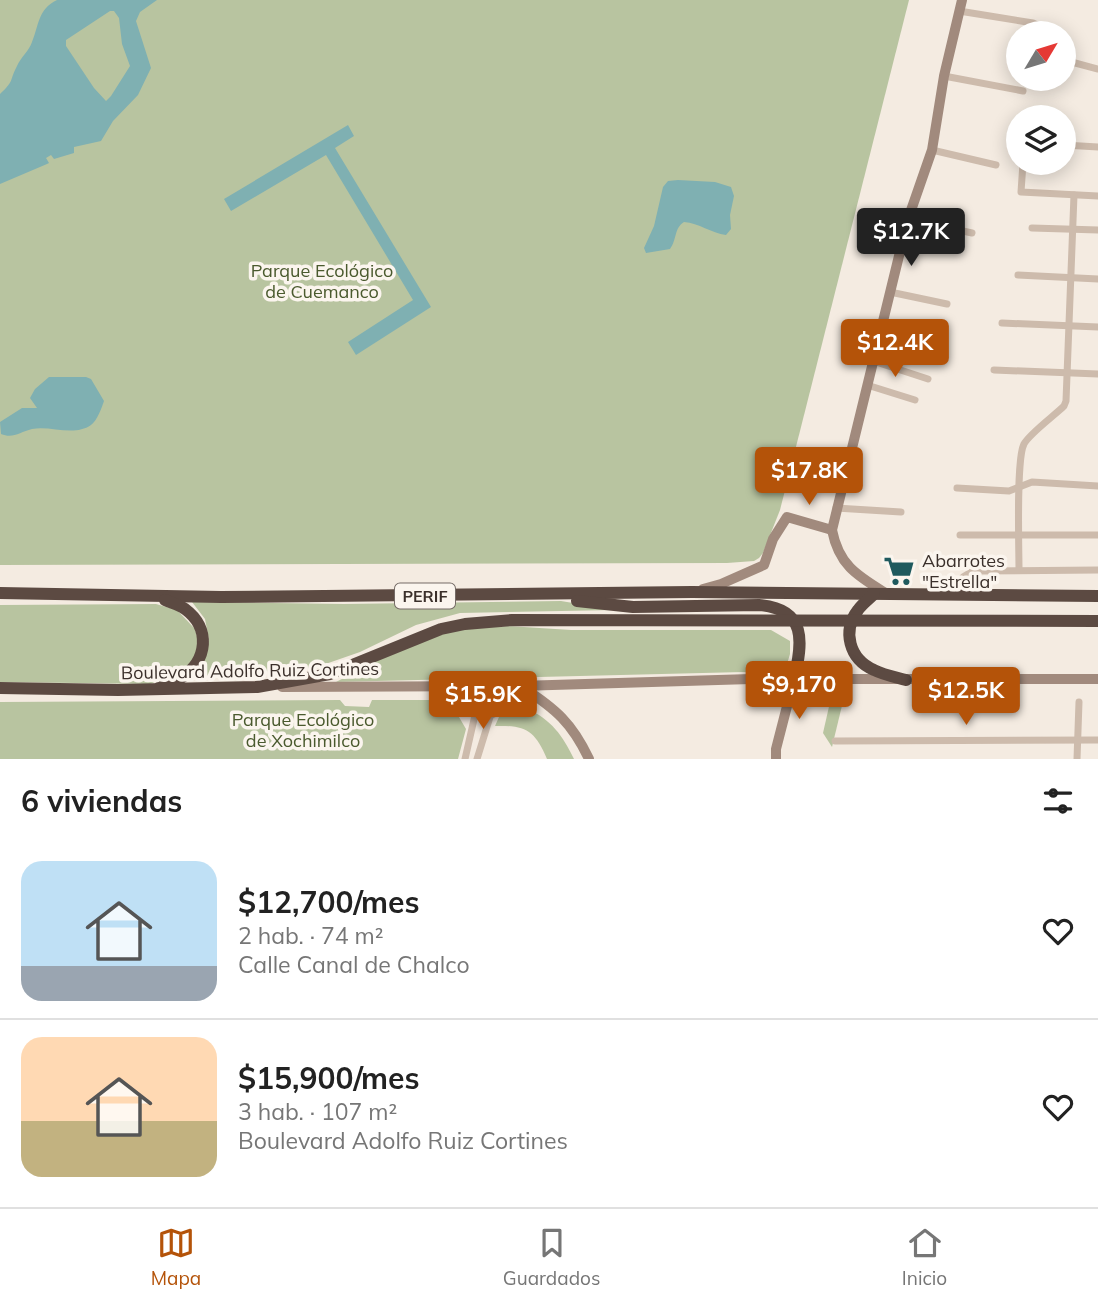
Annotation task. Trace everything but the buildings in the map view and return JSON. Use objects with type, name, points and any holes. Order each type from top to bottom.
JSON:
[{"type":"highway","name":"PERIF","points":[[0,593],[157,597],[692,592],[1098,596]]},
{"type":"highway","points":[[881,594],[859,610],[849,629],[849,641],[853,653],[872,670],[906,680]]},
{"type":"highway","points":[[534,595],[634,607],[776,606],[785,611],[795,623],[800,636],[801,649],[794,679]]},
{"type":"highway","points":[[153,690],[181,678],[193,668],[200,660],[204,639],[202,628],[183,607],[157,597]]},
{"type":"highway","name":"PERIF","points":[[257,687],[330,674],[441,629],[512,620],[1098,621]]},
{"type":"highway","name":"Boulevard Adolfo Ruiz Cortines","points":[[0,688],[153,690],[257,687]]},
{"type":"main road","points":[[881,594],[843,561],[828,528],[836,508],[908,219],[932,150],[944,76],[960,5]]},
{"type":"main road","points":[[692,592],[760,569],[767,560],[773,538],[787,517],[828,528]]},
{"type":"main road","points":[[776,759],[776,749],[794,679]]},
{"type":"main road","name":"PERIF","points":[[794,679],[1098,679]]},
{"type":"main road","name":"Boulevard Adolfo Ruiz Cortines","points":[[257,687],[462,687],[794,679]]},
{"type":"main road","points":[[521,686],[565,718],[589,759]]},
{"type":"street","points":[[960,5],[1025,21]]},
{"type":"street","points":[[1076,63],[1098,69]]},
{"type":"street","points":[[944,76],[1006,88]]},
{"type":"street","points":[[1076,146],[1098,147]]},
{"type":"street","points":[[932,150],[996,165]]},
{"type":"street","points":[[1022,175],[1021,191],[1098,196]]},
{"type":"street","points":[[1019,570],[1023,445],[1066,401],[1074,195]]},
{"type":"street","points":[[908,219],[972,233]]},
{"type":"street","points":[[1032,228],[1098,230]]},
{"type":"street","points":[[1018,275],[1098,279]]},
{"type":"street","points":[[890,292],[947,304]]},
{"type":"street","points":[[1002,323],[1098,327]]},
{"type":"street","points":[[873,361],[928,379]]},
{"type":"street","points":[[994,370],[1098,374]]},
{"type":"street","points":[[867,385],[915,400]]},
{"type":"street","points":[[957,488],[1009,491],[1032,482],[1098,486]]},
{"type":"street","points":[[836,508],[901,512]]},
{"type":"street","points":[[960,535],[1098,535]]},
{"type":"street","points":[[963,595],[963,577],[967,573],[1098,570]]},
{"type":"street","points":[[477,759],[490,716],[504,706],[521,686]]},
{"type":"street","points":[[462,687],[463,700],[475,715],[490,716]]},
{"type":"street","points":[[1077,759],[1079,702]]},
{"type":"street","points":[[465,759],[475,715]]},
{"type":"street","points":[[835,741],[1098,740]]},
{"type":"green space","name":"Parque Ecológico de Cuemanco","points":[[0,0],[909,0],[780,510],[763,553],[754,561],[727,563],[0,565]]},
{"type":"green space","points":[[561,601],[615,610],[460,613],[416,625],[360,652],[314,668],[187,677],[209,640],[205,619],[192,602],[344,604]]},
{"type":"green space","points":[[156,604],[177,610],[195,629],[200,648],[194,663],[150,684],[0,682],[0,605]]},
{"type":"green space","points":[[508,626],[571,630],[771,630],[790,641],[790,654],[785,671],[336,682],[398,650],[457,629]]},
{"type":"green space","points":[[833,689],[846,689],[832,747],[823,733]]},
{"type":"green space","points":[[468,695],[508,697],[498,706],[469,704],[466,698]]},
{"type":"green space","name":"Parque Ecológico de Xochimilco","points":[[340,700],[345,706],[369,707],[372,700],[449,700],[466,729],[458,759],[0,759],[0,702]]},
{"type":"green space","points":[[527,709],[555,729],[574,759],[547,759],[538,741],[528,731],[495,726],[499,717],[510,711]]},
{"type":"water","points":[[57,0],[157,0],[140,12],[136,21],[151,68],[138,95],[113,121],[101,141],[74,147],[74,153],[54,159],[51,155],[46,158],[49,163],[0,184],[0,94],[10,83],[31,45],[40,18]],"holes":[[[114,11],[119,18],[122,44],[130,66],[106,101],[66,46],[66,40]]]},
{"type":"water","points":[[348,125],[354,136],[335,148],[431,307],[356,355],[348,342],[413,300],[326,155],[231,211],[224,199]]},
{"type":"water","points":[[668,181],[715,182],[731,187],[734,196],[730,215],[731,229],[726,235],[684,222],[679,227],[670,249],[646,253],[644,248],[654,226],[663,187]]},
{"type":"water","points":[[49,377],[91,379],[104,401],[93,423],[77,430],[39,428],[13,435],[1,434],[0,422],[22,408],[37,408],[30,398],[35,389]]},
{"type":"place","name":"Abarrotes \"Estrella\"","points":[[899,571]]}]
